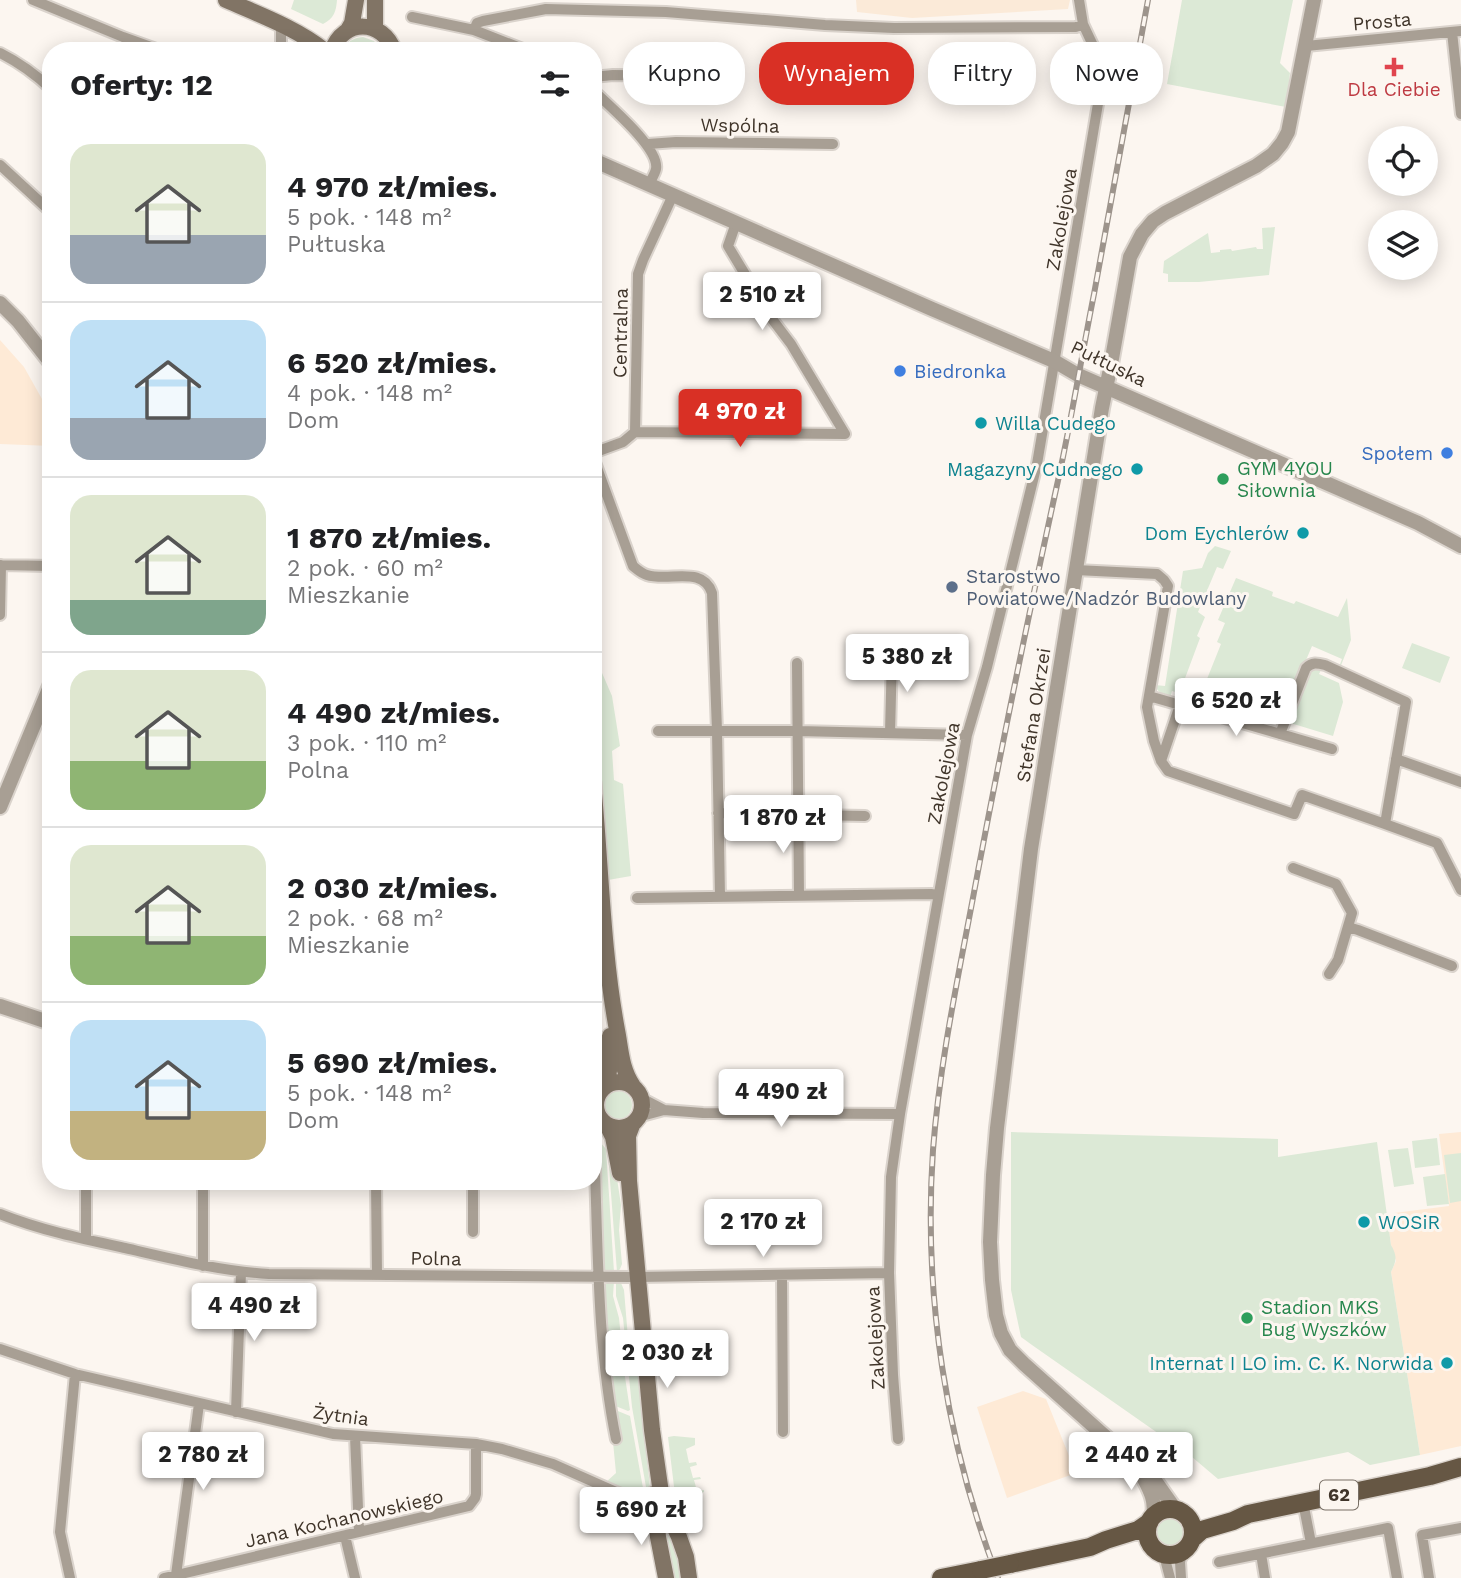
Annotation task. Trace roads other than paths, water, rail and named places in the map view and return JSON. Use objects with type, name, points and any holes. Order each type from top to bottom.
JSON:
[{"type":"main road","points":[[226,0],[281,24],[313,42]]},
{"type":"main road","points":[[340,39],[352,23],[356,0]]},
{"type":"main road","points":[[375,0],[375,29]]},
{"type":"main road","points":[[281,24],[340,39],[361,26],[375,29],[390,42]]},
{"type":"main road","points":[[602,888],[612,1005],[622,1061],[626,1077],[637,1092],[642,1105],[629,1131],[628,1147],[634,1277],[658,1537],[666,1578]]},
{"type":"main road","points":[[602,1087],[608,1078],[610,1062],[612,1005]]},
{"type":"main road","points":[[602,1090],[619,1082],[637,1092]]},
{"type":"main road","points":[[602,1119],[620,1128],[635,1120]]},
{"type":"main road","points":[[602,1121],[613,1137],[620,1175],[662,1500],[686,1557],[689,1578]]},
{"type":"main road","name":"62","points":[[1090,1547],[1140,1544],[1171,1555],[1188,1545],[1202,1530],[1248,1514],[1430,1476],[1461,1467]]},
{"type":"main road","name":"62","points":[[1430,1476],[1461,1476]]},
{"type":"main road","name":"62","points":[[941,1578],[1090,1547],[1138,1530],[1161,1510],[1181,1512],[1199,1518],[1232,1513],[1248,1514]]},
{"type":"main road","points":[[1181,1512],[1192,1526],[1188,1545]]},
{"type":"main road","points":[[1150,1519],[1146,1535],[1155,1550]]},
{"type":"street","points":[[33,0],[137,42]]},
{"type":"street","name":"Zakolejowa","points":[[898,1439],[889,1273],[891,1177],[967,735],[994,640],[1037,464],[1101,86],[1102,69],[1083,24],[1079,0]]},
{"type":"street","name":"Stefana Okrzei","points":[[1181,1512],[1149,1472],[1137,1465],[1010,1350],[1001,1333],[996,1315],[990,1242],[998,1117],[1031,849],[1106,387],[1130,257],[1142,234],[1153,221],[1256,166],[1273,154],[1282,143],[1288,132],[1314,0]]},
{"type":"street","points":[[474,30],[477,23],[483,21],[546,9],[666,12],[894,28],[1083,24]]},
{"type":"street","points":[[412,17],[474,30],[505,42]]},
{"type":"street","points":[[281,24],[281,42]]},
{"type":"street","points":[[1457,32],[1461,114]]},
{"type":"street","name":"Prosta","points":[[1306,46],[1457,32]]},
{"type":"street","points":[[0,53],[20,62],[42,80]]},
{"type":"street","points":[[602,76],[623,75]]},
{"type":"street","points":[[602,99],[648,144],[656,159],[656,169],[649,184]]},
{"type":"street","name":"Wspólna","points":[[648,144],[833,144]]},
{"type":"street","name":"Pułtuska","points":[[602,164],[1054,360],[1079,375],[1418,523],[1461,546]]},
{"type":"street","points":[[0,165],[42,204]]},
{"type":"street","name":"Centralna","points":[[635,432],[638,274],[673,195]]},
{"type":"street","points":[[602,451],[623,442],[635,432],[845,434],[728,246],[736,223]]},
{"type":"street","points":[[0,303],[42,352]]},
{"type":"street","points":[[602,479],[634,566],[643,574],[651,576],[695,576],[701,579],[712,593],[720,897]]},
{"type":"street","points":[[0,615],[0,565],[42,566]]},
{"type":"street","points":[[1076,569],[1157,574],[1167,586],[1147,708],[1154,741],[1161,761],[1168,771],[1294,814],[1301,796],[1437,843],[1461,890]]},
{"type":"street","points":[[890,733],[892,655]]},
{"type":"street","points":[[797,663],[799,896]]},
{"type":"street","points":[[1280,734],[1306,668],[1310,664],[1325,665],[1406,702],[1385,824]]},
{"type":"street","points":[[1149,696],[1332,749]]},
{"type":"street","points":[[1161,761],[1180,705]]},
{"type":"street","points":[[0,807],[42,722]]},
{"type":"street","points":[[658,731],[967,735]]},
{"type":"street","points":[[1396,758],[1461,782]]},
{"type":"street","points":[[718,813],[865,816]]},
{"type":"street","points":[[1293,868],[1336,884],[1352,913],[1338,960],[1329,974]]},
{"type":"street","points":[[638,898],[938,895]]},
{"type":"street","points":[[1348,927],[1452,966]]},
{"type":"street","points":[[0,1006],[42,1020]]},
{"type":"street","points":[[637,1092],[664,1110]]},
{"type":"street","points":[[635,1120],[664,1110],[703,1113],[900,1114]]},
{"type":"street","points":[[86,1190],[86,1239]]},
{"type":"street","points":[[203,1190],[204,1266]]},
{"type":"street","points":[[376,1190],[377,1275]]},
{"type":"street","points":[[473,1190],[473,1232]]},
{"type":"street","points":[[596,1190],[598,1277],[609,1405],[616,1438]]},
{"type":"street","name":"Polna","points":[[0,1214],[86,1239],[204,1266],[269,1274],[634,1277],[889,1273]]},
{"type":"street","points":[[236,1412],[241,1272]]},
{"type":"street","points":[[782,1275],[783,1432]]},
{"type":"street","name":"Żytnia","points":[[0,1349],[75,1374],[333,1434],[475,1444],[515,1452],[553,1464],[656,1510],[671,1522]]},
{"type":"street","points":[[70,1578],[60,1532],[75,1374]]},
{"type":"street","points":[[176,1575],[199,1404]]},
{"type":"street","points":[[355,1436],[359,1532]]},
{"type":"street","name":"Jana Kochanowskiego","points":[[164,1578],[470,1506],[475,1498],[475,1444]]},
{"type":"street","name":"Stefana Okrzei","points":[[1137,1465],[1154,1503],[1150,1519]]},
{"type":"street","points":[[1303,1502],[1311,1543]]},
{"type":"street","points":[[1219,1562],[1388,1528],[1397,1578]]},
{"type":"street","points":[[1429,1578],[1422,1535],[1461,1528]]},
{"type":"street","points":[[345,1536],[355,1578]]},
{"type":"street","points":[[1181,1578],[1180,1562],[1188,1545]]},
{"type":"street","points":[[1155,1550],[1165,1559],[1170,1578]]},
{"type":"street","points":[[1261,1554],[1265,1578]]},
{"type":"railway","points":[[998,1578],[964,1475],[942,1368],[932,1259],[931,1204],[936,1115],[978,871],[1068,431],[1148,0]]},
{"type":"place","name":"Dla Ciebie","points":[[1394,67]]},
{"type":"place","name":"Biedronka","points":[[900,371]]},
{"type":"place","name":"Willa Cudego","points":[[981,423]]},
{"type":"place","name":"Społem","points":[[1447,453]]},
{"type":"place","name":"Magazyny Cudnego","points":[[1137,469]]},
{"type":"place","name":"GYM 4YOU Siłownia","points":[[1223,479]]},
{"type":"place","name":"Dom Eychlerów","points":[[1303,533]]},
{"type":"place","name":"Starostwo Powiatowe/Nadzór Budowlany","points":[[952,587]]},
{"type":"place","name":"WOSiR","points":[[1364,1222]]},
{"type":"place","name":"Stadion MKS Bug Wyszków","points":[[1247,1318]]},
{"type":"place","name":"Internat I LO im. C. K. Norwida","points":[[1447,1363]]}]
